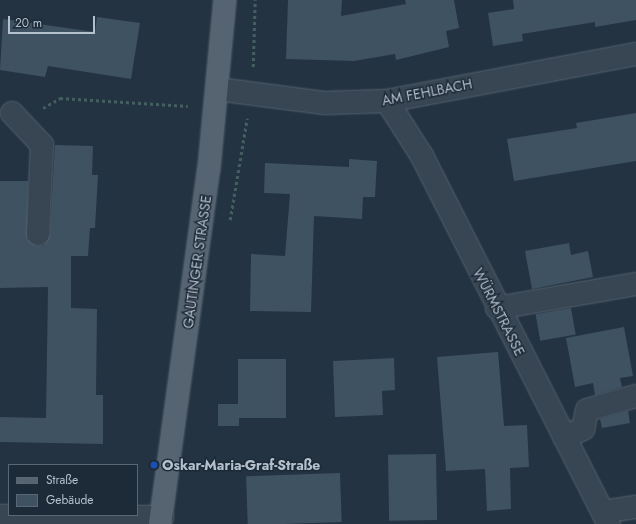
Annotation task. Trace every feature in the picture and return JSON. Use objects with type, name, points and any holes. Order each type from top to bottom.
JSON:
[{"type":"main road","name":"GAUTINGER STRASSE","points":[[161,520],[208,176],[225,0]]},
{"type":"street","name":"AM FEHLBACH","points":[[217,89],[325,103],[387,101],[636,54]]},
{"type":"street","name":"WÜRMSTRASSE","points":[[387,101],[422,156],[497,308],[606,518]]},
{"type":"street","points":[[6,113],[34,113]]},
{"type":"street","points":[[6,113],[42,145],[38,234]]},
{"type":"street","points":[[497,308],[636,284]]},
{"type":"street","points":[[564,437],[583,429],[587,410],[636,396]]},
{"type":"street","points":[[606,518],[636,507]]},
{"type":"street","points":[[0,516],[161,520]]},
{"type":"path","points":[[229,227],[251,94],[255,0]]},
{"type":"path","points":[[34,113],[60,98],[193,106]]},
{"type":"building","points":[[288,0],[342,0],[341,16],[406,4],[405,0],[454,0],[459,28],[446,31],[449,47],[396,60],[395,54],[354,61],[286,59]]},
{"type":"building","points":[[513,0],[636,0],[636,20],[595,27],[595,22],[522,34],[523,41],[493,46],[488,13],[514,9]]},
{"type":"building","points":[[97,17],[140,23],[131,79],[48,66],[45,77],[0,70],[3,19],[95,32]]},
{"type":"building","points":[[636,113],[636,161],[514,181],[507,139],[577,128],[576,123]]},
{"type":"building","points":[[55,145],[93,146],[92,175],[98,175],[95,228],[90,228],[88,256],[71,256],[71,308],[97,309],[96,395],[103,395],[103,444],[0,442],[0,417],[46,418],[48,287],[0,288],[0,181],[28,181],[27,239],[37,246],[44,245],[50,235]]},
{"type":"building","points":[[349,159],[377,161],[375,197],[363,197],[362,219],[314,216],[311,312],[250,311],[251,254],[285,256],[290,194],[264,193],[265,163],[349,167]]},
{"type":"building","points":[[569,243],[571,255],[588,251],[593,277],[532,289],[525,251]]},
{"type":"building","points":[[571,308],[576,335],[540,341],[536,314]]},
{"type":"building","points":[[624,327],[633,376],[620,378],[622,387],[595,395],[593,383],[575,387],[566,338]]},
{"type":"building","points":[[498,352],[504,426],[527,425],[529,467],[510,468],[511,509],[487,511],[485,469],[446,471],[437,357]]},
{"type":"building","points":[[394,358],[395,390],[382,391],[383,415],[335,417],[333,361]]},
{"type":"building","points":[[238,359],[286,359],[286,418],[239,418],[239,426],[218,426],[218,404],[238,404]]},
{"type":"building","points":[[628,411],[630,423],[602,428],[600,419]]},
{"type":"building","points":[[436,454],[437,520],[389,521],[388,455]]},
{"type":"building","points":[[340,473],[342,522],[248,524],[246,476]]},
{"type":"place","name":"Oskar-Maria-Graf-Straße","points":[[154,465]]}]
